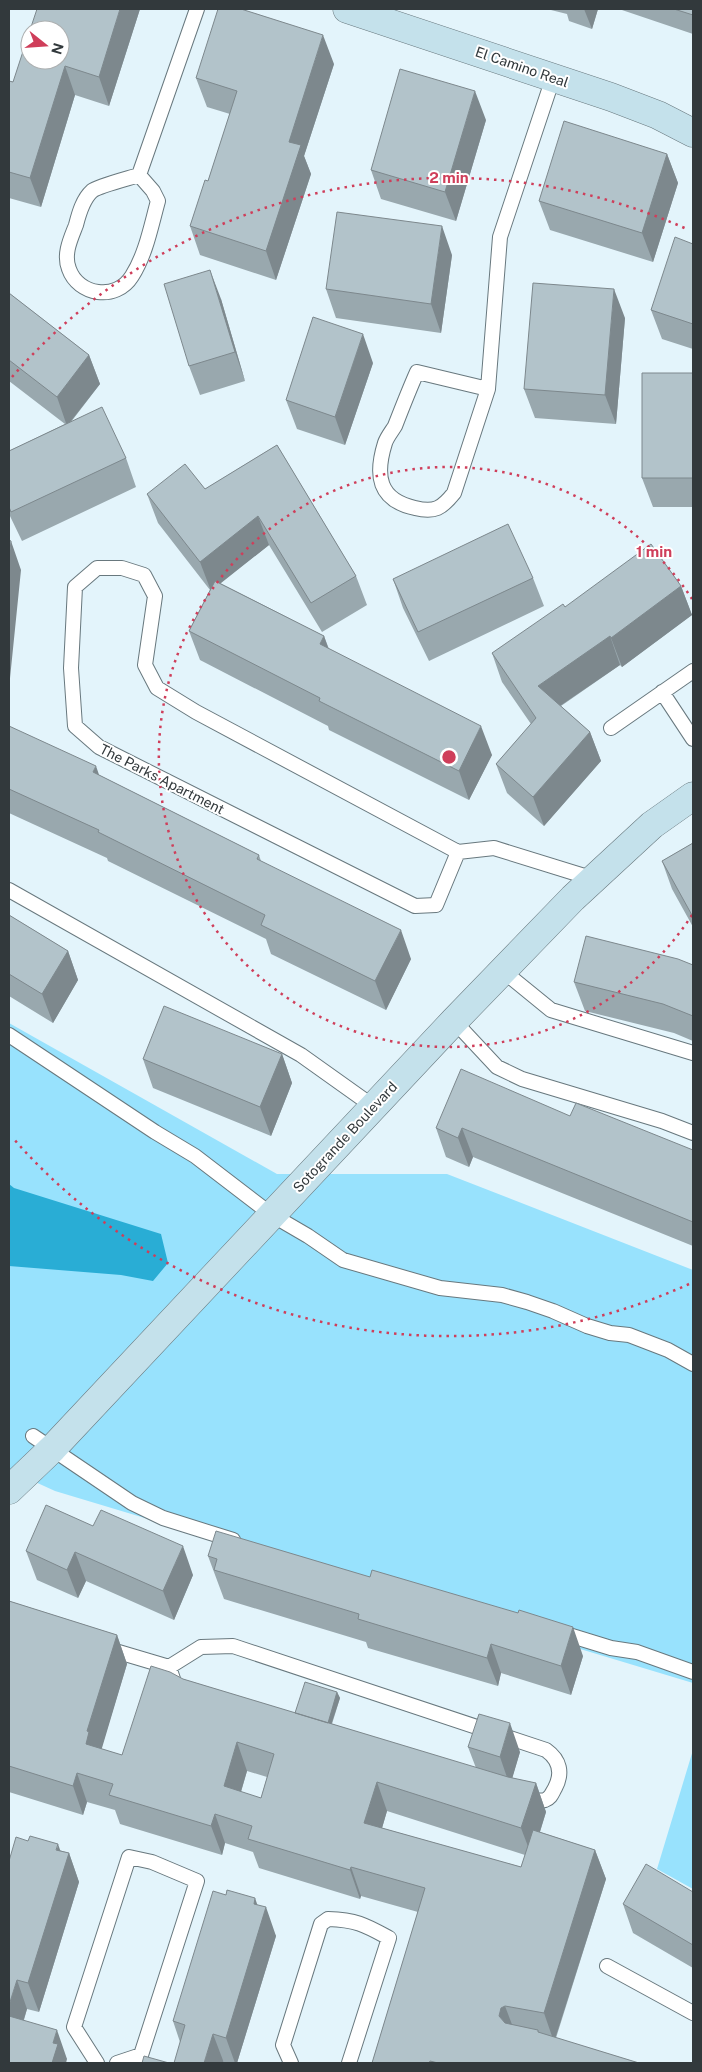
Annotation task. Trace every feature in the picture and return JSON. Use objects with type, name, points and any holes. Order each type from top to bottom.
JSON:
[{"type":"street","name":"El Camino Real","points":[[347,9],[553,78],[658,116],[693,133]]},
{"type":"street","name":"Sotogrande Boulevard","points":[[9,1490],[43,1442],[143,1352],[503,971],[594,879],[652,825],[693,796]]},
{"type":"lane","points":[[139,175],[197,9]]},
{"type":"lane","points":[[488,389],[417,372],[394,428],[386,442],[380,472],[381,486],[391,498],[406,506],[422,510],[436,510],[444,505],[454,493],[488,389],[500,237],[553,78]]},
{"type":"lane","points":[[139,175],[153,190],[158,201],[145,247],[131,278],[118,288],[106,294],[88,290],[75,281],[68,267],[67,250],[81,208],[93,190],[139,175]]},
{"type":"lane","name":"The Parks Apartment","points":[[97,568],[122,568],[144,575],[154,596],[145,665],[157,688],[196,712],[295,766],[458,852],[436,905],[415,906],[99,747],[75,726],[72,668],[75,587],[97,568]]},
{"type":"lane","points":[[611,728],[693,671]]},
{"type":"lane","points":[[662,692],[693,739]]},
{"type":"lane","points":[[458,852],[494,848],[594,879]]},
{"type":"lane","points":[[9,890],[301,1055],[374,1107]]},
{"type":"lane","points":[[503,971],[551,1010],[693,1053]]},
{"type":"lane","points":[[454,1021],[497,1068],[522,1079],[662,1121],[693,1133]]},
{"type":"lane","points":[[9,1035],[139,1122],[195,1156],[272,1215],[308,1236],[343,1260],[440,1288],[502,1295],[527,1302],[587,1326],[610,1333],[629,1335],[661,1347],[693,1364]]},
{"type":"lane","points":[[43,1442],[132,1503],[163,1518],[246,1543]]},
{"type":"lane","points":[[546,1628],[611,1648],[638,1652],[693,1672]]},
{"type":"lane","points":[[94,1644],[169,1667],[201,1647],[233,1646],[546,1750],[554,1755],[557,1761],[560,1769],[559,1780],[550,1797],[543,1800],[521,1798],[196,1700],[176,1688],[169,1667]]},
{"type":"lane","points":[[97,2063],[74,2028],[129,1856],[152,1862],[197,1881],[140,2055],[117,2063]]},
{"type":"lane","points":[[291,2063],[283,2045],[321,1924],[328,1919],[349,1920],[363,1924],[389,1938],[350,2063]]},
{"type":"lane","points":[[607,1966],[693,2013]]},
{"type":"shaded area","points":[[9,1023],[277,1174],[447,1174],[693,1270],[693,1683],[55,1491],[9,1470]]},
{"type":"shaded area","points":[[9,1184],[14,1188],[161,1234],[168,1263],[153,1281],[121,1275],[9,1266]]},
{"type":"shaded area","points":[[693,1750],[693,1889],[657,1869]]},
{"type":"building","points":[[37,9],[120,9],[99,77],[70,68],[70,20],[33,20]]},
{"type":"building","points":[[218,9],[241,9],[323,35],[289,142],[301,145],[266,251],[190,226],[205,180],[208,181],[237,91],[196,78]]},
{"type":"building","points":[[674,9],[693,9],[693,15]]},
{"type":"building","points":[[20,61],[20,70],[64,70],[30,178],[9,172],[9,81],[13,82]]},
{"type":"building","points":[[400,69],[475,91],[445,192],[371,170]]},
{"type":"building","points":[[564,121],[667,154],[642,233],[539,201]]},
{"type":"building","points":[[337,212],[442,226],[431,304],[326,289]]},
{"type":"building","points":[[675,237],[693,244],[693,324],[651,310]]},
{"type":"building","points":[[210,270],[235,352],[189,366],[164,284]]},
{"type":"building","points":[[533,283],[614,289],[605,395],[524,389]]},
{"type":"building","points":[[9,293],[89,355],[57,397],[9,360]]},
{"type":"building","points":[[313,317],[363,334],[335,417],[286,400]]},
{"type":"building","points":[[642,373],[693,373],[693,478],[642,478]]},
{"type":"building","points":[[102,407],[126,458],[11,512],[9,507],[9,451]]},
{"type":"building","points":[[277,445],[356,576],[311,603],[258,516],[200,562],[147,494],[185,464],[205,489]]},
{"type":"building","points":[[508,524],[533,578],[418,632],[393,579]]},
{"type":"building","points":[[9,540],[11,541],[9,560]]},
{"type":"building","points":[[651,544],[681,586],[611,638],[610,636],[538,686],[590,732],[533,797],[496,764],[536,718],[492,653],[563,604],[565,607]]},
{"type":"building","points":[[215,581],[324,636],[320,644],[481,726],[459,771],[319,701],[320,698],[189,631]]},
{"type":"building","points":[[9,726],[96,766],[93,772],[259,855],[257,859],[401,930],[375,981],[261,925],[265,915],[98,832],[99,830],[9,789]]},
{"type":"building","points":[[693,843],[693,917],[662,861]]},
{"type":"building","points":[[9,915],[68,951],[42,994],[9,974]]},
{"type":"building","points":[[586,936],[678,959],[693,965],[693,1016],[663,1004],[574,982]]},
{"type":"building","points":[[164,1006],[282,1054],[260,1107],[143,1059]]},
{"type":"building","points":[[461,1069],[570,1116],[576,1103],[693,1150],[693,1222],[462,1128],[458,1138],[436,1128]]},
{"type":"building","points":[[46,1505],[93,1526],[101,1510],[183,1546],[163,1591],[75,1552],[67,1570],[26,1551]]},
{"type":"building","points":[[216,1531],[370,1577],[372,1570],[518,1613],[519,1610],[573,1627],[561,1666],[491,1644],[487,1658],[358,1619],[359,1614],[214,1570],[217,1559],[208,1556]]},
{"type":"building","points":[[9,1601],[117,1635],[87,1731],[89,1732],[86,1744],[122,1755],[151,1666],[170,1672],[183,1679],[508,1777],[536,1783],[521,1828],[377,1782],[364,1823],[521,1867],[533,1830],[595,1850],[544,2013],[505,2006],[501,2008],[499,2016],[505,2023],[538,2030],[538,2032],[639,2063],[438,2063],[430,2061],[429,2063],[372,2063],[425,1888],[351,1867],[350,1870],[248,1839],[252,1826],[215,1814],[211,1826],[109,1795],[113,1784],[77,1773],[73,1786],[9,1766]],"holes":[[[237,1742],[274,1754],[261,1798],[224,1786]]]},
{"type":"building","points":[[305,1682],[337,1692],[328,1723],[295,1713]]},
{"type":"building","points":[[479,1714],[510,1723],[500,1757],[468,1747]]},
{"type":"building","points":[[30,1836],[58,1844],[56,1850],[69,1853],[28,1983],[17,1980],[9,2005],[9,1861],[16,1837],[28,1841]]},
{"type":"building","points":[[646,1864],[693,1892],[693,1945],[623,1904]]},
{"type":"building","points":[[227,1890],[255,1898],[254,1904],[266,1907],[226,2038],[213,2034],[204,2063],[174,2063],[185,2025],[173,2021],[213,1891],[226,1895]]},
{"type":"building","points":[[9,2016],[57,2030],[53,2043],[58,2044],[52,2063],[9,2063]]},
{"type":"building","points":[[144,2056],[169,2063],[142,2063]]}]
